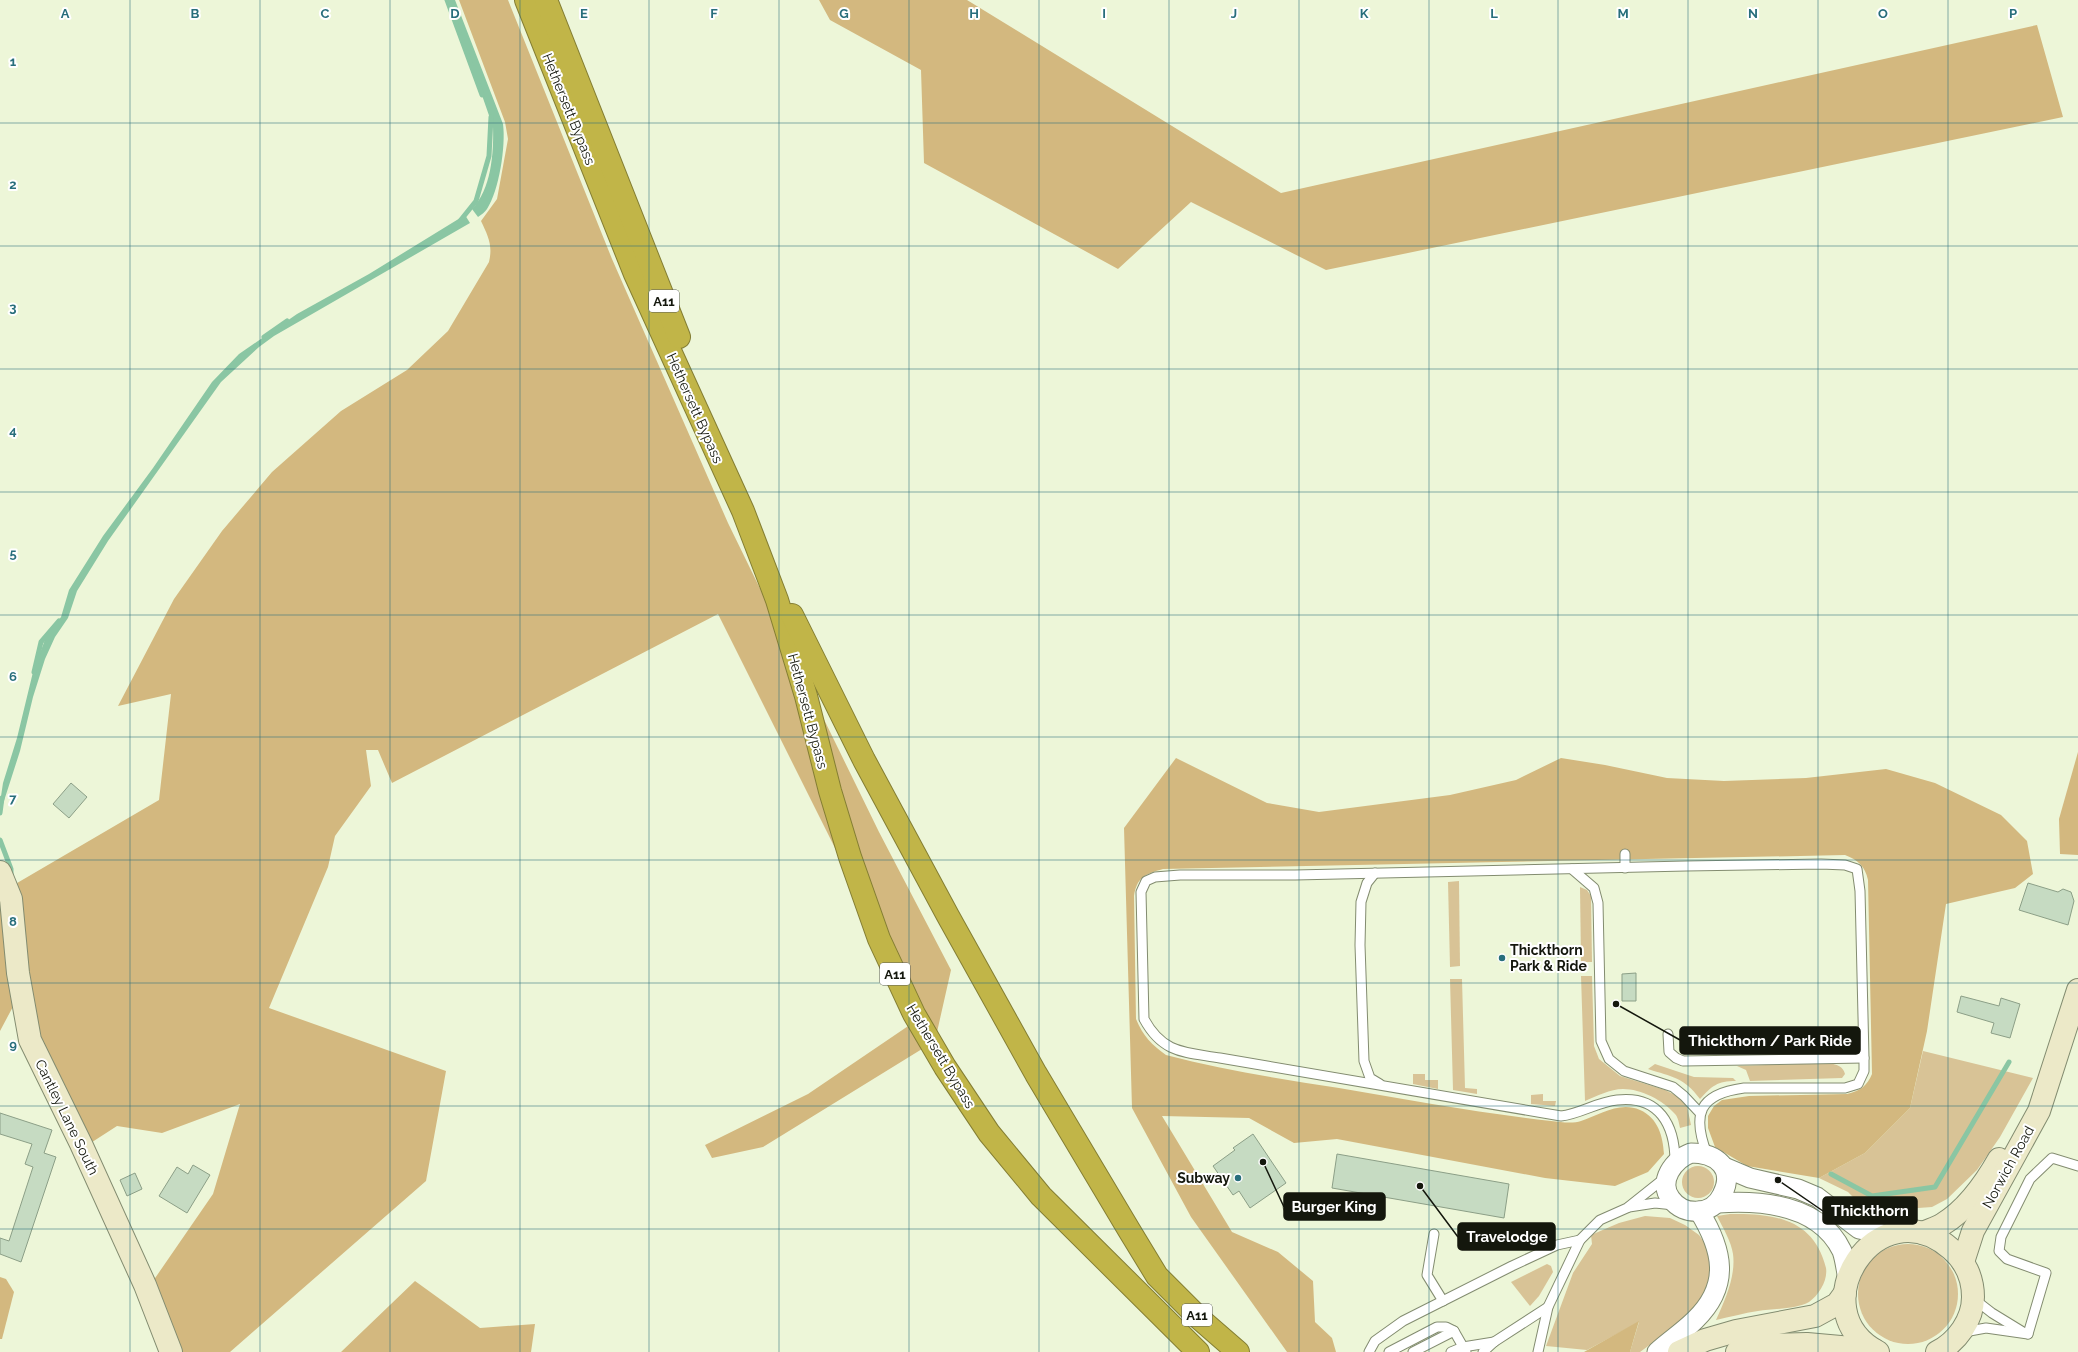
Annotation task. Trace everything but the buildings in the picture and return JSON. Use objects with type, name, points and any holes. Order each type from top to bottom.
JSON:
[{"type":"highway","name":"Hethersett Bypass","points":[[526,0],[635,274],[743,511],[777,600],[806,696],[830,791],[850,857],[879,939],[914,1014],[945,1067],[989,1134],[1036,1190],[1198,1352]]},
{"type":"highway","name":"Hethersett Bypass","points":[[546,0],[670,315],[739,475],[785,601],[864,760],[1036,1074],[1157,1276],[1200,1318],[1238,1352]]},
{"type":"main road","name":"Cantley Lane South","points":[[0,872],[11,899],[18,973],[30,1040],[81,1144],[145,1285],[170,1352]]},
{"type":"main road","name":"Norwich Road","points":[[1963,1262],[1972,1231],[2039,1111],[2078,990]]},
{"type":"main road","name":"Norwich Road","points":[[1923,1233],[1942,1224],[1954,1216],[1975,1193],[1996,1165],[2051,1071]]},
{"type":"main road","name":"Norwich Road","points":[[1679,1352],[1705,1340],[1736,1331],[1815,1316],[1837,1304],[1857,1258],[1872,1243],[1889,1234],[1905,1232],[1923,1233],[1945,1244],[1963,1262],[1972,1280],[1973,1298],[1969,1315],[1960,1333],[1946,1347],[1936,1352]]},
{"type":"main road","name":"Norwich Road","points":[[1846,1286],[1845,1310],[1850,1323],[1860,1337],[1876,1351]]},
{"type":"main road","name":"Norwich Road","points":[[1737,1352],[1770,1345],[1800,1344],[1827,1345],[1876,1351]]},
{"type":"street","points":[[1846,1286],[1842,1252],[1831,1234],[1815,1219],[1793,1209],[1738,1201],[1718,1203],[1708,1209],[1699,1211],[1685,1210],[1671,1200],[1668,1193],[1672,1168],[1682,1156],[1690,1153],[1707,1154],[1719,1161],[1724,1167],[1750,1178],[1798,1189],[1817,1196],[1859,1229],[1889,1234]]},
{"type":"street","points":[[1718,1203],[1726,1188],[1724,1167]]},
{"type":"street","points":[[1657,1352],[1694,1321],[1709,1304],[1714,1292],[1719,1274],[1720,1258],[1716,1244],[1699,1211]]},
{"type":"lane","points":[[1625,854],[1625,868]]},
{"type":"lane","points":[[1628,1208],[1672,1168],[1675,1146],[1670,1127],[1662,1114],[1653,1107],[1638,1101],[1618,1099],[1572,1115],[1561,1116],[1169,1048],[1152,1034],[1144,1019],[1141,892],[1146,881],[1155,877],[1180,875],[1375,873],[1821,864],[1845,864],[1857,869],[1860,891],[1864,1058],[1864,1071],[1858,1084],[1845,1088],[1744,1088],[1729,1090],[1713,1096],[1700,1113],[1700,1135],[1707,1154]]},
{"type":"lane","points":[[1572,869],[1594,888],[1598,903],[1601,1041],[1609,1059],[1624,1071],[1673,1087],[1700,1113]]},
{"type":"lane","points":[[1375,873],[1367,883],[1361,902],[1360,945],[1364,1061],[1370,1078],[1383,1086]]},
{"type":"lane","points":[[1668,1034],[1669,1052],[1683,1061],[1864,1058]]},
{"type":"lane","points":[[2028,1334],[2046,1273],[2007,1258],[2000,1251],[2001,1237],[2030,1179],[2052,1158],[2078,1166]]},
{"type":"lane","points":[[1538,1352],[1548,1307],[1580,1240],[1600,1220],[1628,1208],[1655,1203],[1679,1206]]},
{"type":"lane","points":[[1288,1207],[1324,1213]]},
{"type":"lane","points":[[1434,1234],[1427,1275],[1443,1300]]},
{"type":"lane","points":[[1369,1352],[1375,1340],[1403,1321],[1557,1245],[1580,1240]]},
{"type":"lane","points":[[1973,1298],[1992,1313],[2028,1334]]},
{"type":"lane","points":[[1484,1352],[1494,1342],[1548,1307]]},
{"type":"lane","points":[[1389,1352],[1437,1327],[1446,1327],[1454,1331],[1464,1350]]},
{"type":"lane","points":[[1960,1333],[1986,1328],[2028,1334]]},
{"type":"lane","points":[[1413,1352],[1454,1331]]},
{"type":"lane","points":[[1451,1352],[1494,1342]]},
{"type":"lane","points":[[1490,1352],[1494,1342]]},
{"type":"shaded area","points":[[449,0],[455,0],[503,124],[504,133],[501,168],[498,180],[487,209],[478,217],[472,209],[483,192],[490,171],[493,148],[493,127]]},
{"type":"shaded area","points":[[459,0],[508,0],[612,259],[728,523],[879,832],[951,970],[935,1041],[763,1147],[712,1158],[705,1145],[808,1094],[920,1018],[718,614],[392,783],[378,750],[366,750],[371,786],[335,836],[328,867],[269,1008],[446,1071],[426,1181],[230,1352],[179,1352],[151,1284],[213,1194],[240,1104],[162,1133],[117,1126],[86,1146],[16,1001],[0,1031],[0,893],[159,800],[171,694],[118,706],[174,599],[222,531],[272,472],[341,411],[407,370],[448,331],[489,262],[490,246],[488,236],[481,221],[497,199],[508,139],[505,122]]},
{"type":"shaded area","points":[[819,0],[967,0],[1281,193],[2037,25],[2063,117],[1326,270],[1191,202],[1118,269],[924,163],[921,70],[830,20]]},
{"type":"shaded area","points":[[465,215],[470,223],[274,336],[259,347],[221,382],[108,541],[77,591],[68,618],[55,637],[45,659],[33,697],[20,751],[3,804],[0,803],[3,783],[17,738],[33,672],[46,637],[61,617],[69,590],[103,536],[153,468],[212,382],[239,354],[297,314],[369,274]]},
{"type":"shaded area","points":[[2078,752],[2078,855],[2060,854],[2059,819]]},
{"type":"shaded area","points":[[1176,758],[1267,803],[1319,812],[1450,795],[1516,780],[1561,758],[1605,765],[1667,778],[1724,781],[1806,778],[1886,769],[1935,783],[2001,815],[2027,841],[2033,874],[2015,888],[1946,904],[1927,1031],[1910,1108],[1865,1153],[1819,1178],[1747,1166],[1715,1147],[1708,1128],[1708,1116],[1714,1106],[1722,1100],[1749,1096],[1847,1094],[1856,1091],[1868,1082],[1872,1074],[1868,880],[1863,867],[1850,857],[1845,855],[1163,869],[1143,877],[1137,884],[1134,896],[1136,1019],[1148,1040],[1166,1055],[1230,1070],[1274,1078],[1418,1102],[1558,1122],[1578,1122],[1617,1108],[1632,1108],[1646,1113],[1655,1123],[1661,1134],[1664,1154],[1648,1172],[1615,1186],[1545,1178],[1337,1139],[1294,1143],[1249,1118],[1162,1116],[1232,1232],[1278,1252],[1313,1281],[1315,1322],[1332,1338],[1336,1352],[1287,1352],[1191,1217],[1132,1108],[1124,828]]},
{"type":"shaded area","points":[[1459,881],[1460,966],[1450,967],[1448,882]]},
{"type":"shaded area","points":[[1580,887],[1587,890],[1591,896],[1592,962],[1581,962]]},
{"type":"shaded area","points":[[1581,976],[1592,976],[1594,1046],[1599,1059],[1620,1076],[1665,1090],[1679,1097],[1687,1106],[1691,1125],[1680,1128],[1677,1117],[1670,1109],[1651,1096],[1637,1091],[1623,1089],[1613,1090],[1585,1101]]},
{"type":"shaded area","points":[[1450,979],[1462,979],[1465,1088],[1477,1089],[1477,1094],[1453,1090]]},
{"type":"shaded area","points":[[1923,1051],[2033,1078],[2000,1137],[1977,1170],[1947,1199],[1932,1207],[1877,1211],[1860,1204],[1848,1192],[1819,1178],[1865,1153],[1910,1108]]},
{"type":"shaded area","points":[[1830,1063],[1843,1069],[1845,1074],[1842,1078],[1750,1081],[1746,1070],[1737,1066]]},
{"type":"shaded area","points":[[1655,1064],[1694,1077],[1733,1078],[1736,1081],[1724,1082],[1715,1085],[1700,1099],[1683,1082],[1671,1076],[1648,1069]]},
{"type":"shaded area","points":[[1413,1074],[1425,1074],[1425,1080],[1438,1080],[1438,1089],[1413,1084]]},
{"type":"shaded area","points":[[1543,1094],[1543,1101],[1556,1101],[1555,1106],[1531,1104],[1531,1095]]},
{"type":"shaded area","points":[[1695,1166],[1701,1166],[1711,1173],[1714,1182],[1713,1188],[1707,1195],[1701,1198],[1695,1198],[1685,1191],[1682,1185],[1682,1179],[1689,1169]]},
{"type":"shaded area","points":[[1730,1214],[1762,1215],[1777,1218],[1790,1222],[1802,1229],[1812,1239],[1820,1252],[1826,1268],[1826,1277],[1822,1287],[1813,1299],[1798,1306],[1764,1310],[1716,1320],[1729,1288],[1734,1262],[1730,1244],[1717,1216]]},
{"type":"shaded area","points":[[1645,1216],[1670,1218],[1685,1225],[1699,1235],[1709,1249],[1712,1266],[1707,1294],[1682,1321],[1640,1352],[1630,1352],[1639,1322],[1587,1350],[1546,1346],[1573,1273],[1592,1244],[1591,1235],[1619,1223]]},
{"type":"shaded area","points":[[1908,1244],[1918,1245],[1936,1252],[1950,1266],[1957,1284],[1957,1304],[1950,1322],[1936,1336],[1918,1343],[1908,1344],[1898,1343],[1880,1336],[1866,1322],[1859,1304],[1858,1294],[1859,1284],[1866,1266],[1880,1252],[1898,1245]]},
{"type":"shaded area","points":[[1547,1264],[1551,1266],[1553,1272],[1539,1296],[1530,1306],[1511,1282]]},
{"type":"shaded area","points":[[0,1277],[6,1279],[14,1292],[2,1339],[0,1339]]},
{"type":"shaded area","points":[[415,1281],[480,1328],[535,1324],[531,1352],[341,1352]]},
{"type":"shaded area","points":[[1639,1321],[1630,1352],[1584,1352]]},
{"type":"waterway","points":[[447,0],[482,95]]},
{"type":"waterway","points":[[460,221],[476,201],[489,156],[491,117]]},
{"type":"waterway","points":[[264,337],[287,321]]},
{"type":"waterway","points":[[34,672],[41,642],[59,621]]},
{"type":"waterway","points":[[0,813],[2,798]]},
{"type":"waterway","points":[[0,840],[11,869],[11,875]]},
{"type":"waterway","points":[[1831,1174],[1872,1196],[1935,1187],[2009,1062]]},
{"type":"place","name":"Thickthorn Park & Ride","points":[[1502,958]]},
{"type":"place","name":"Thickthorn / Park Ride","points":[[1616,1004]]},
{"type":"place","name":"Burger King","points":[[1263,1162]]},
{"type":"place","name":"Subway","points":[[1238,1178]]},
{"type":"place","name":"Thickthorn","points":[[1778,1180]]},
{"type":"place","name":"Travelodge","points":[[1420,1186]]}]
